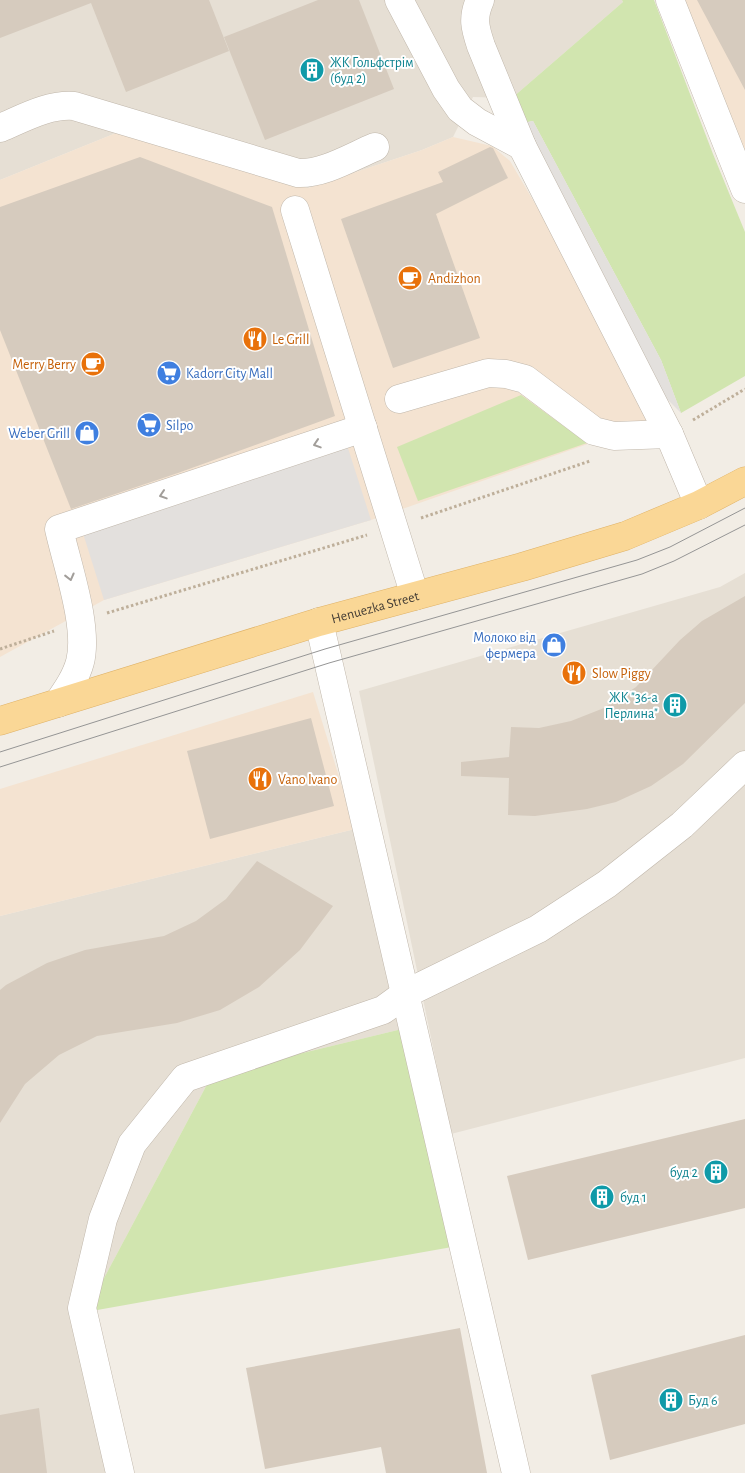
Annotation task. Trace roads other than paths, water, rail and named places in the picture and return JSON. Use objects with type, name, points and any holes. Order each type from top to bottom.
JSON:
[{"type":"main road","name":"Henuezka Street","points":[[0,721],[318,622],[625,536],[699,505],[745,481]]},
{"type":"lane","points":[[399,0],[446,89],[460,109],[478,122],[522,146]]},
{"type":"lane","points":[[480,0],[474,14],[476,30],[522,146],[669,434],[699,505]]},
{"type":"lane","points":[[670,0],[745,188]]},
{"type":"lane","points":[[0,128],[51,107],[62,105],[74,106],[298,173],[309,174],[374,147]]},
{"type":"lane","points":[[295,210],[415,596]]},
{"type":"lane","points":[[399,399],[488,373],[506,374],[525,380],[594,431],[614,436],[669,434]]},
{"type":"lane","points":[[58,702],[71,683],[80,662],[83,642],[81,622],[59,529],[363,428]]},
{"type":"lane","points":[[318,622],[516,1473]]},
{"type":"lane","points":[[120,1473],[82,1308],[103,1219],[132,1144],[185,1078],[383,1010],[405,994],[538,930],[606,884],[682,825],[745,764]]},
{"type":"tram line","points":[[0,752],[325,649],[637,560],[670,547],[745,508]]},
{"type":"tram line","points":[[0,767],[329,663],[642,574],[674,561],[745,525]]},
{"type":"place","name":"ЖК Гольфстрім (буд 2)","points":[[312,70]]},
{"type":"place","name":"Andizhon","points":[[410,278]]},
{"type":"place","name":"Le Grill","points":[[255,339]]},
{"type":"place","name":"Merry Berry","points":[[93,364]]},
{"type":"place","name":"Kadorr City Mall","points":[[169,373]]},
{"type":"place","name":"Silpo","points":[[149,425]]},
{"type":"place","name":"Weber Grill","points":[[87,433]]},
{"type":"place","name":"Молоко від фермера","points":[[554,645]]},
{"type":"place","name":"Slow Piggy","points":[[574,673]]},
{"type":"place","name":"ЖК \"36-а Перлина\"","points":[[675,705]]},
{"type":"place","name":"Vano Ivano","points":[[260,779]]},
{"type":"place","name":"буд 2","points":[[716,1172]]},
{"type":"place","name":"буд 1","points":[[602,1197]]},
{"type":"place","name":"Буд 6","points":[[671,1400]]}]
